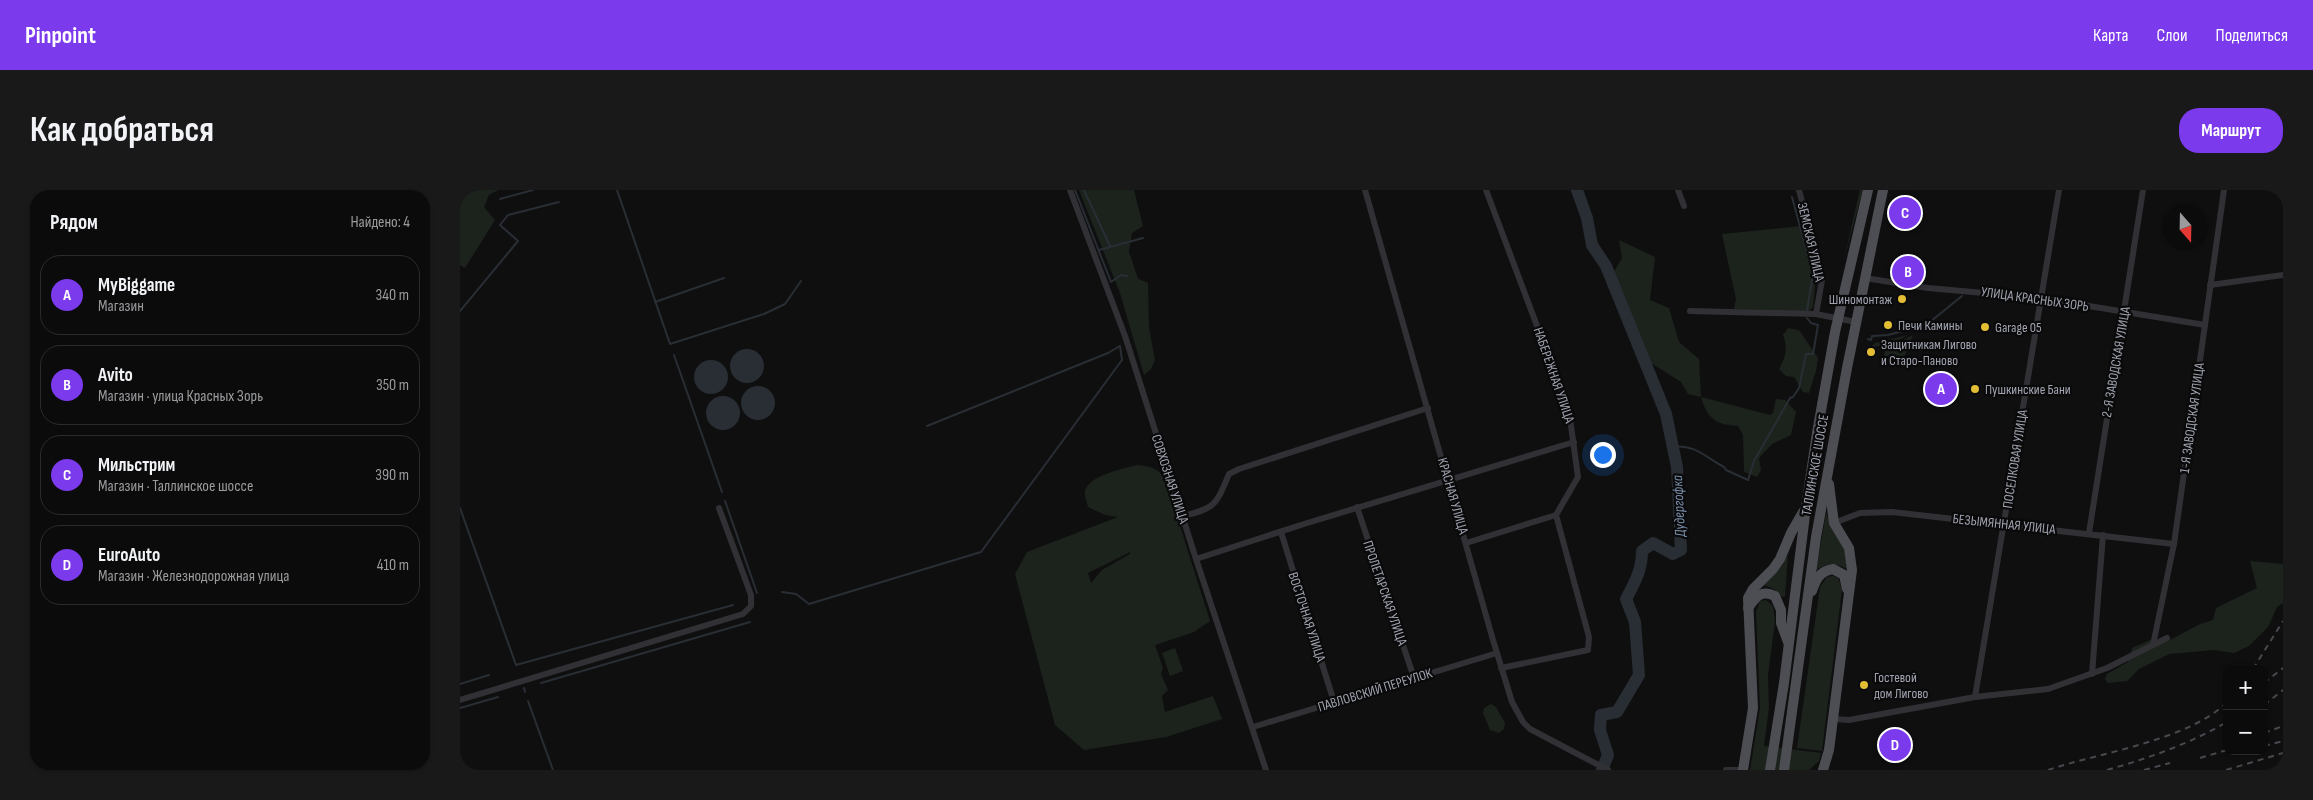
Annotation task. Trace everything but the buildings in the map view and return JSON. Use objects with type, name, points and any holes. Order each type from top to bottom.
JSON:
[{"type":"main road","name":"ТАЛЛИНСКОЕ ШОССЕ","points":[[1770,770],[1789,645],[1806,507],[1838,318],[1868,190]]},
{"type":"main road","name":"ТАЛЛИНСКОЕ ШОССЕ","points":[[1784,770],[1816,537],[1883,190]]},
{"type":"main road","points":[[1823,770],[1837,720],[1852,560],[1849,548],[1834,523],[1828,468]]},
{"type":"main road","points":[[1742,770],[1752,708],[1748,598],[1753,589],[1773,570],[1806,507]]},
{"type":"main road","points":[[1806,610],[1816,579],[1826,570],[1833,568],[1844,575],[1849,596]]},
{"type":"main road","points":[[1748,608],[1760,593],[1767,592],[1775,596],[1779,602],[1781,624],[1789,645]]},
{"type":"street","name":"СОВХОЗНАЯ УЛИЦА","points":[[1070,190],[1125,336],[1266,770]]},
{"type":"street","name":"КРАСНАЯ УЛИЦА","points":[[1365,190],[1512,702],[1523,722],[1530,729],[1608,770]]},
{"type":"street","name":"НАБЕРЕЖНАЯ УЛИЦА","points":[[1486,190],[1569,411],[1578,477],[1556,515]]},
{"type":"street","points":[[1678,190],[1684,206]]},
{"type":"street","name":"ЗЕМСКАЯ УЛИЦА","points":[[1799,190],[1822,280],[1816,314]]},
{"type":"street","name":"ПОСЕЛКОВАЯ УЛИЦА","points":[[1975,697],[2058,190]]},
{"type":"street","name":"2-Я ЗАВОДСКАЯ УЛИЦА","points":[[2089,533],[2143,190]]},
{"type":"street","name":"1-Я ЗАВОДСКАЯ УЛИЦА","points":[[2153,645],[2174,544],[2224,190]]},
{"type":"street","points":[[2210,285],[2283,275]]},
{"type":"street","name":"УЛИЦА КРАСНЫХ ЗОРЬ","points":[[1865,278],[1920,287],[2040,298],[2205,325]]},
{"type":"street","points":[[1690,311],[1816,314],[1856,322]]},
{"type":"street","points":[[1182,516],[1198,512],[1216,503],[1228,474],[1239,469],[1428,408]]},
{"type":"street","points":[[1196,559],[1357,507],[1574,442]]},
{"type":"street","name":"ПРОЛЕТАРСКАЯ УЛИЦА","points":[[1357,507],[1414,678]]},
{"type":"street","points":[[460,700],[743,614],[751,606],[751,596],[719,508]]},
{"type":"street","name":"БЕЗЫМЯННАЯ УЛИЦА","points":[[1834,523],[1860,513],[1873,511],[2089,533],[2174,544]]},
{"type":"street","points":[[1466,542],[1556,515],[1589,637],[1588,650],[1502,668]]},
{"type":"street","name":"ВОСТОЧНАЯ УЛИЦА","points":[[1281,532],[1334,702]]},
{"type":"street","points":[[2092,674],[2103,535]]},
{"type":"street","points":[[1837,720],[1975,697],[2048,688],[2092,674],[2124,661],[2166,638]]},
{"type":"street","name":"ПАВЛОВСКИЙ ПЕРЕУЛОК","points":[[1253,727],[1497,653]]},
{"type":"street","points":[[1726,770],[1742,770]]},
{"type":"shaded area","points":[[469,190],[498,190],[489,195],[484,207],[495,220],[465,268],[460,265],[460,202]]},
{"type":"shaded area","points":[[1079,190],[1134,190],[1143,226],[1132,233],[1129,252],[1138,279],[1148,283],[1149,328],[1155,360],[1151,369],[1144,375],[1120,293]]},
{"type":"shaded area","points":[[1860,190],[1863,190],[1844,259]]},
{"type":"shaded area","points":[[1802,226],[1816,276],[1813,307],[1808,312],[1734,309],[1736,299],[1722,234]]},
{"type":"shaded area","points":[[1619,240],[1655,257],[1650,300],[1669,308],[1679,342],[1699,359],[1701,397],[1688,394],[1681,382],[1648,361],[1612,275],[1622,258]]},
{"type":"shaded area","points":[[1788,328],[1799,330],[1818,358],[1809,393],[1803,392],[1794,377],[1786,376],[1779,369],[1785,352],[1783,335]]},
{"type":"shaded area","points":[[1908,335],[1884,348],[1880,346],[1871,347],[1875,343]]},
{"type":"shaded area","points":[[1913,335],[1905,355],[1892,366],[1884,356],[1885,350]]},
{"type":"shaded area","points":[[747,349],[759,354],[764,366],[759,378],[747,383],[735,378],[730,366],[735,354]]},
{"type":"shaded area","points":[[711,360],[723,365],[728,377],[723,389],[711,394],[699,389],[694,377],[699,365]]},
{"type":"shaded area","points":[[758,386],[770,391],[775,403],[770,415],[758,420],[746,415],[741,403],[746,391]]},
{"type":"shaded area","points":[[723,396],[735,401],[740,413],[735,425],[723,430],[711,425],[706,413],[711,401]]},
{"type":"shaded area","points":[[1701,397],[1770,415],[1773,413],[1776,399],[1785,400],[1796,412],[1791,435],[1772,444],[1759,458],[1761,470],[1757,477],[1744,472],[1743,435],[1738,426],[1724,424],[1710,416],[1703,405]]},
{"type":"shaded area","points":[[1138,465],[1155,469],[1166,482],[1210,621],[1194,632],[1155,645],[1163,668],[1161,674],[1168,690],[1162,696],[1165,712],[1213,696],[1222,719],[1166,737],[1084,750],[1055,725],[1015,574],[1027,552],[1118,517],[1105,515],[1088,507],[1085,491],[1088,485],[1100,477],[1117,470]],"holes":[[[1130,552],[1130,554],[1102,570],[1091,583],[1088,573]]]},
{"type":"shaded area","points":[[1826,513],[1845,551],[1847,569],[1832,565],[1816,570]]},
{"type":"shaded area","points":[[1788,555],[1785,596],[1782,597],[1774,589],[1763,585]]},
{"type":"shaded area","points":[[2250,561],[2283,564],[2283,603],[2277,607],[2268,627],[2249,646],[2234,653],[2214,650],[2169,654],[2139,669],[2127,681],[2108,683],[2105,679],[2107,674],[2128,662],[2132,648],[2150,640],[2162,642],[2172,639],[2200,624],[2213,620],[2216,608],[2257,588]]},
{"type":"shaded area","points":[[1833,576],[1838,578],[1842,589],[1822,751],[1797,748],[1820,587],[1827,577]]},
{"type":"shaded area","points":[[1766,600],[1773,606],[1775,621],[1768,675],[1769,708],[1764,746],[1821,753],[1819,761],[1809,770],[1750,770],[1760,708],[1756,612],[1760,601]]},
{"type":"shaded area","points":[[1175,648],[1183,671],[1170,676],[1162,653]]},
{"type":"shaded area","points":[[1491,704],[1496,707],[1505,723],[1504,729],[1499,733],[1490,730],[1483,713],[1484,708]]},
{"type":"waterway","points":[[500,199],[533,190]]},
{"type":"waterway","points":[[617,190],[670,344],[764,314],[785,304],[801,281]]},
{"type":"waterway","points":[[1075,190],[1111,282],[1121,275],[1127,276]]},
{"type":"waterway","points":[[1084,190],[1110,246]]},
{"type":"waterway","name":"Дудергофка","points":[[1577,190],[1587,218],[1592,245],[1606,266],[1666,414],[1677,467],[1681,550],[1673,554],[1653,543],[1642,551],[1639,570],[1626,599],[1635,622],[1639,675],[1617,712],[1601,715],[1600,730],[1608,755],[1602,770]]},
{"type":"waterway","points":[[1792,197],[1813,274],[1807,310]]},
{"type":"waterway","points":[[460,311],[518,241],[500,225],[508,215],[559,202]]},
{"type":"waterway","points":[[1099,250],[1143,238]]},
{"type":"waterway","points":[[655,302],[724,278]]},
{"type":"waterway","points":[[1920,330],[1962,296]]},
{"type":"waterway","points":[[1673,447],[1694,449],[1726,470],[1748,480],[1754,461],[1790,398],[1793,397],[1799,388],[1806,354],[1813,354],[1818,325],[1811,323],[1807,318]]},
{"type":"waterway","points":[[1868,339],[1871,340],[1872,336],[1888,335],[1914,328]]},
{"type":"waterway","points":[[782,592],[796,594],[809,604],[981,552],[1122,360],[1120,346],[1108,353],[927,426]]},
{"type":"waterway","points":[[674,355],[722,492]]},
{"type":"waterway","points":[[725,501],[757,593]]},
{"type":"waterway","points":[[460,508],[516,665],[733,605]]},
{"type":"waterway","points":[[541,683],[750,622]]},
{"type":"waterway","points":[[460,684],[489,675]]},
{"type":"waterway","points":[[524,688],[525,692]]},
{"type":"waterway","points":[[460,708],[498,697]]},
{"type":"waterway","points":[[528,701],[553,770]]},
{"type":"railway","points":[[2256,665],[2283,621]]},
{"type":"railway","points":[[2268,680],[2283,668]]},
{"type":"railway","points":[[2268,702],[2283,690]]},
{"type":"railway","points":[[2048,770],[2167,736],[2211,715],[2223,705]]},
{"type":"railway","points":[[2107,770],[2169,750],[2223,724]]},
{"type":"railway","points":[[2268,732],[2283,726]]},
{"type":"railway","points":[[2268,745],[2283,741]]},
{"type":"railway","points":[[2200,758],[2223,751]]},
{"type":"railway","points":[[2226,770],[2283,753]]},
{"type":"railway","points":[[2144,770],[2170,763]]},
{"type":"place","name":"Мильстрим","points":[[1905,213]]},
{"type":"place","name":"Avito","points":[[1908,272]]},
{"type":"place","name":"Шиномонтаж","points":[[1902,299]]},
{"type":"place","name":"Печи Камины","points":[[1888,325]]},
{"type":"place","name":"Garage 05","points":[[1985,327]]},
{"type":"place","name":"Защитникам Лигово и Старо-Паново","points":[[1871,352]]},
{"type":"place","name":"MyBiggame","points":[[1941,389]]},
{"type":"place","name":"Пушкинские Бани","points":[[1975,389]]},
{"type":"place","name":"Гостевой дом Лигово","points":[[1864,685]]},
{"type":"place","name":"EuroAuto","points":[[1895,745]]}]
